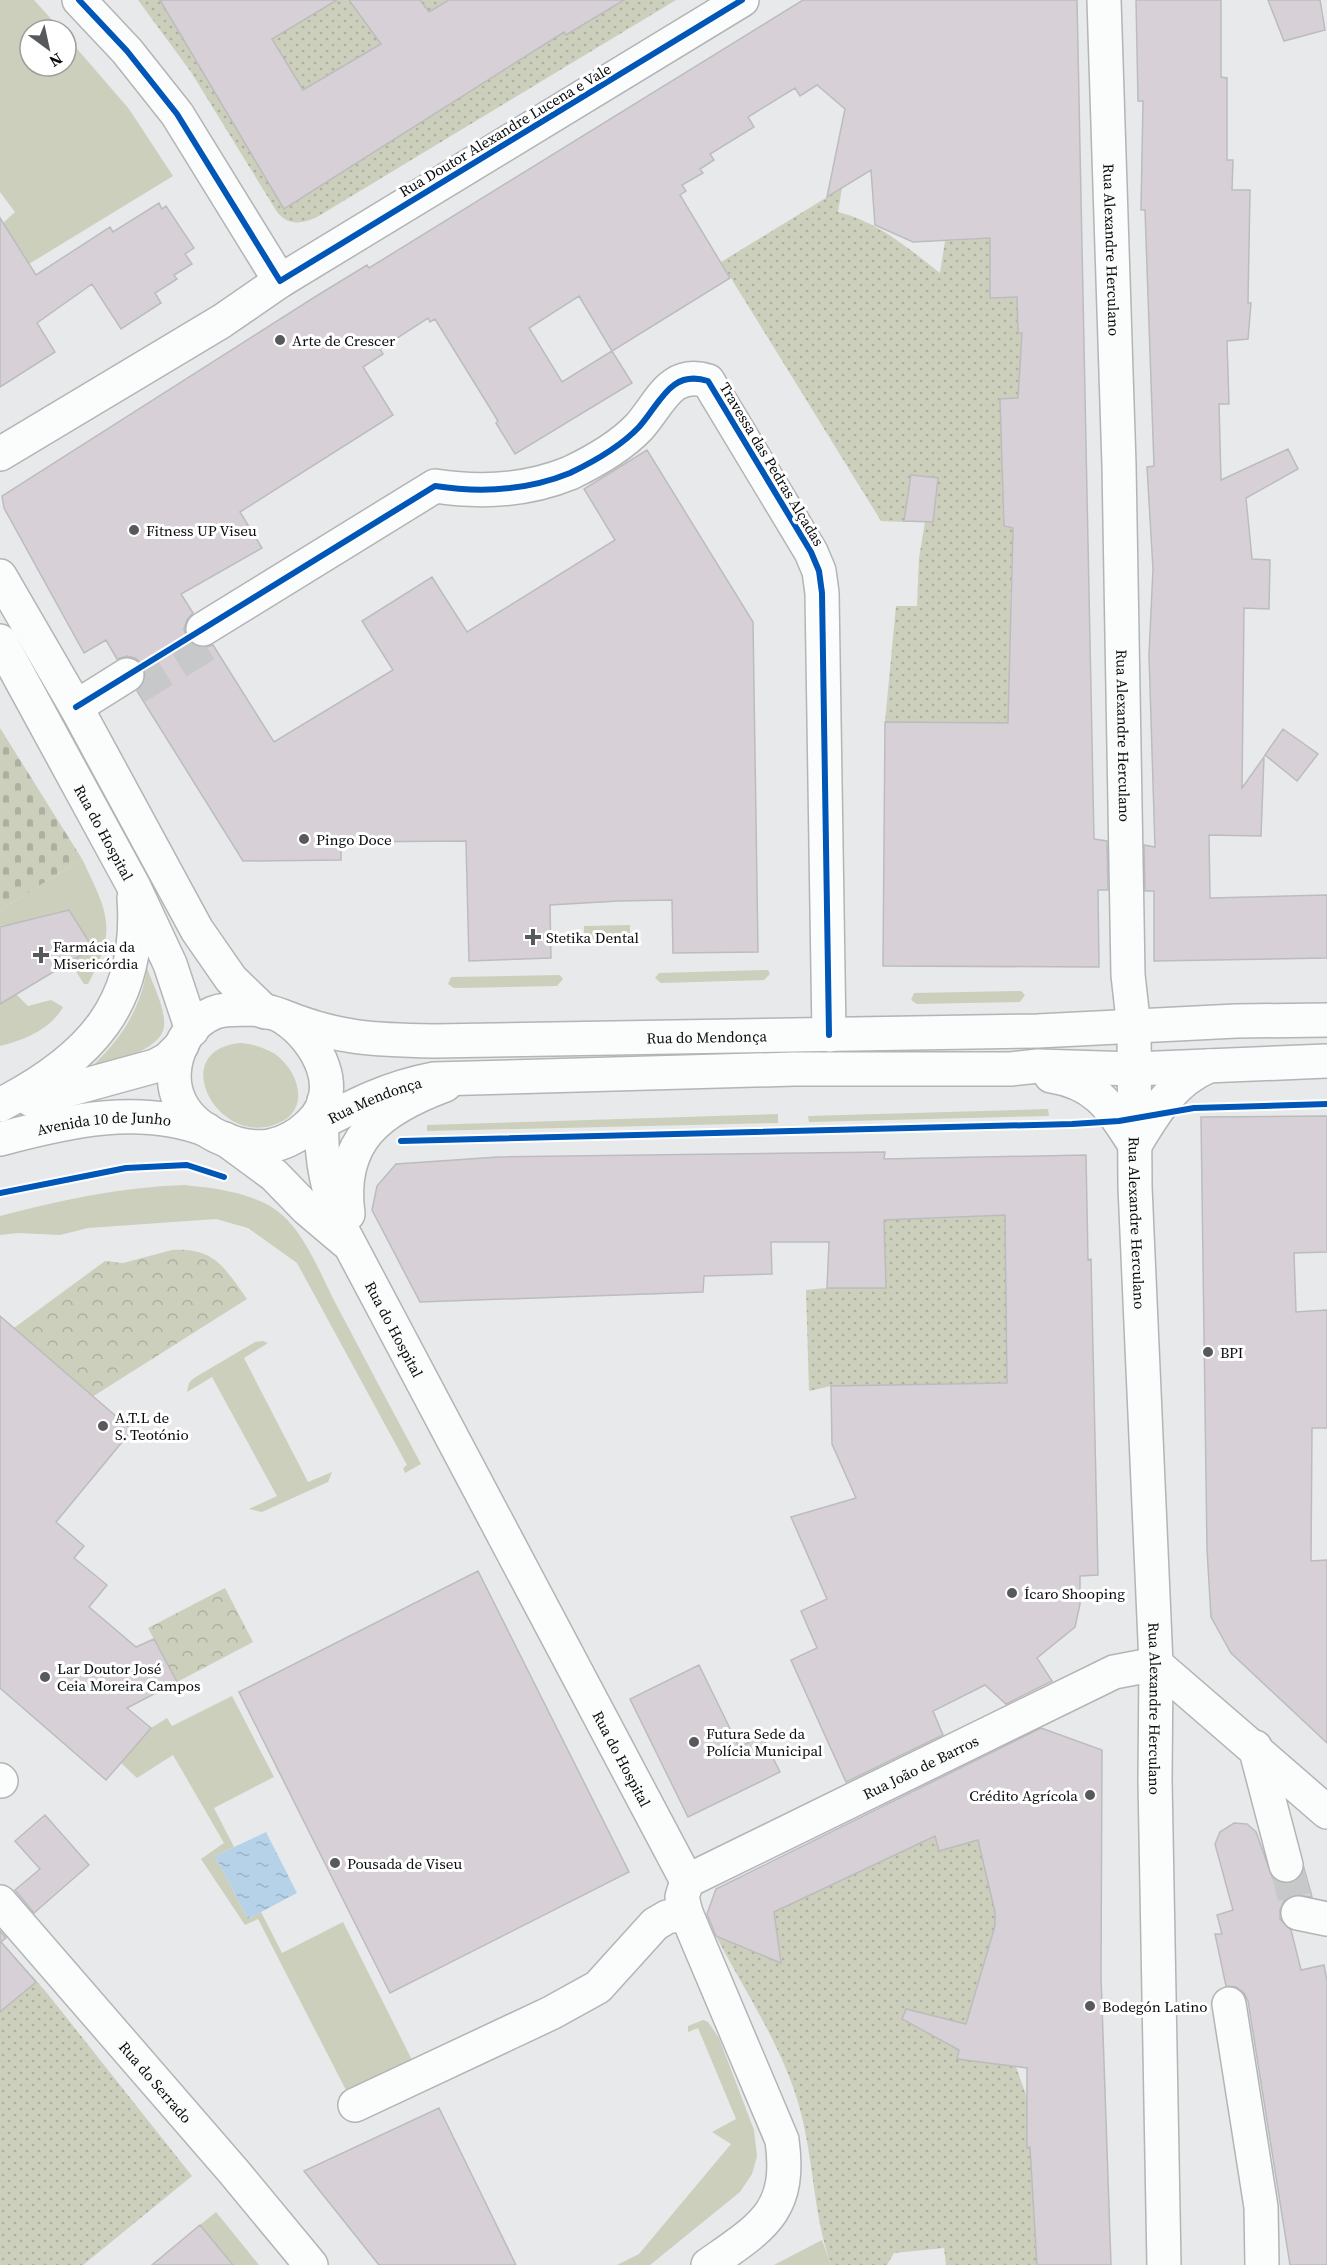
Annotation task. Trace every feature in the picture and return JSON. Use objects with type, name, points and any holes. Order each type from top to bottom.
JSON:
[{"type":"street","points":[[79,0],[127,51],[177,114],[280,281]]},
{"type":"street","name":"Rua Doutor Alexandre Lucena e Vale","points":[[0,454],[222,321],[280,281],[742,0]]},
{"type":"street","name":"Rua Alexandre Herculano","points":[[1104,0],[1119,465],[1128,975],[1134,1028],[1135,1145],[1156,1664],[1155,1780],[1164,2265]]},
{"type":"street","name":"Travessa das Pedras Alçadas","points":[[202,629],[435,486],[460,490],[512,489],[570,472],[608,452],[638,428],[665,392],[675,384],[696,378],[708,381],[811,552],[819,571],[822,593],[829,1035]]},
{"type":"street","points":[[0,549],[62,663],[70,697]]},
{"type":"street","points":[[0,576],[70,697],[197,930],[231,979],[309,1039],[319,1054],[326,1081],[322,1112],[286,1141],[265,1146],[248,1145],[217,1135],[193,1120],[180,1103],[174,1084],[177,1056],[187,1037]]},
{"type":"street","name":"Rua do Hospital","points":[[0,641],[134,887],[170,964],[187,1037]]},
{"type":"street","points":[[70,697],[127,675]]},
{"type":"street","points":[[0,1106],[44,1081],[72,1061],[110,1014],[126,986],[132,959],[137,931],[134,887]]},
{"type":"street","points":[[0,1106],[154,1066],[168,1059],[187,1037],[215,1012],[254,1009],[274,1014]]},
{"type":"street","name":"Rua do Mendonça","points":[[274,1014],[314,1029],[376,1041],[829,1035],[1134,1028],[1236,1021],[1327,1020]]},
{"type":"street","points":[[1134,1069],[1149,1055],[1167,1046],[1192,1040],[1325,1054]]},
{"type":"street","points":[[354,1249],[345,1182],[350,1159],[367,1131],[382,1117],[422,1094],[468,1077],[794,1069],[1011,1069],[1038,1065],[1134,1069],[1209,1066],[1325,1054]]},
{"type":"street","points":[[1011,1069],[1070,1079],[1085,1085],[1115,1114],[1135,1145],[1153,1115],[1172,1090],[1193,1072],[1209,1066]]},
{"type":"street","name":"Rua Mendonça","points":[[322,1112],[347,1107],[404,1085],[468,1077]]},
{"type":"street","name":"Rua do Hospital","points":[[322,1112],[321,1152],[327,1189],[340,1226],[687,1881]]},
{"type":"street","name":"Avenida 10 de Junho","points":[[0,1139],[111,1117],[154,1116],[189,1123],[217,1135]]},
{"type":"street","name":"Rua do Hospital","points":[[217,1135],[274,1174],[307,1209],[354,1249]]},
{"type":"street","points":[[1156,1664],[1327,1812]]},
{"type":"street","name":"Rua João de Barros","points":[[687,1881],[1114,1672],[1156,1664]]},
{"type":"street","points":[[1255,1748],[1286,1865]]},
{"type":"street","points":[[687,1881],[682,1897],[686,1913],[783,2140],[785,2160],[785,2178],[778,2204],[761,2226],[708,2265]]},
{"type":"street","name":"Rua do Serrado","points":[[0,1902],[234,2172],[311,2265]]},
{"type":"street","points":[[355,2105],[551,2013],[598,1987],[655,1924],[668,1917],[686,1913]]},
{"type":"street","points":[[1229,2004],[1261,2207],[1262,2265]]},
{"type":"green space","points":[[0,0],[34,0],[50,18],[18,18],[18,78],[78,78],[78,50],[129,109],[173,176],[29,264],[3,223],[15,212],[0,192]]},
{"type":"green space","points":[[138,0],[676,0],[317,217],[306,221],[291,222],[277,212],[191,72]]},
{"type":"green space","points":[[842,188],[838,212],[853,216],[879,229],[940,273],[945,241],[990,238],[990,298],[1017,297],[1018,333],[1027,334],[1020,365],[1018,398],[1000,399],[1004,526],[1013,528],[1010,607],[1016,608],[1011,668],[1013,728],[966,723],[885,722],[896,606],[917,606],[919,558],[925,522],[933,522],[938,478],[911,475],[904,522],[881,521],[721,262]]},
{"type":"green space","points":[[0,728],[82,859],[0,910]]},
{"type":"green space","points":[[82,859],[98,894],[106,921],[103,949],[88,984],[84,984],[70,962],[92,948],[70,910],[29,920],[18,948],[4,925],[0,926],[0,910]]},
{"type":"green space","points":[[630,925],[630,943],[584,944],[584,926]]},
{"type":"green space","points":[[147,968],[163,1013],[164,1027],[161,1035],[144,1050],[88,1070],[127,1024],[140,998]]},
{"type":"green space","points":[[768,970],[770,974],[764,980],[661,983],[655,978],[659,973]]},
{"type":"green space","points":[[560,975],[563,979],[557,986],[454,988],[448,984],[451,977]]},
{"type":"green space","points":[[1021,991],[1025,995],[1020,1002],[917,1004],[911,1000],[914,993]]},
{"type":"green space","points":[[16,994],[28,1006],[51,1000],[63,1007],[51,1022],[36,1033],[0,1046],[0,1004]]},
{"type":"green space","points":[[241,1043],[250,1044],[275,1054],[291,1071],[296,1082],[297,1102],[293,1112],[286,1119],[274,1125],[253,1127],[234,1121],[218,1109],[208,1094],[203,1077],[207,1061],[219,1049]]},
{"type":"green space","points":[[1048,1109],[1049,1116],[809,1122],[808,1116]]},
{"type":"green space","points":[[778,1114],[778,1123],[427,1131],[427,1125]]},
{"type":"green space","points":[[184,1185],[219,1189],[255,1199],[276,1210],[296,1230],[421,1464],[405,1473],[403,1468],[407,1465],[297,1263],[248,1228],[216,1219],[88,1228],[60,1235],[18,1233],[0,1235],[0,1216],[91,1195],[138,1188]]},
{"type":"green space","points":[[884,1197],[921,1219],[1005,1215],[1007,1383],[831,1386],[809,1391],[806,1290],[827,1288],[885,1241]]},
{"type":"green space","points":[[172,1250],[187,1250],[209,1256],[232,1278],[247,1299],[92,1397],[14,1328],[105,1261],[123,1263]]},
{"type":"green space","points":[[255,1342],[268,1343],[244,1358],[308,1482],[332,1472],[328,1482],[262,1512],[249,1509],[277,1496],[212,1377],[187,1392],[189,1383],[194,1378]]},
{"type":"green space","points":[[225,1588],[253,1642],[177,1682],[148,1628]]},
{"type":"green space","points":[[232,1696],[274,1777],[214,1808],[234,1847],[215,1856],[248,1919],[261,1912],[282,1953],[343,1922],[412,2060],[347,2092],[258,1919],[245,1925],[201,1859],[224,1843],[173,1755],[137,1778],[121,1763],[151,1728],[167,1718],[172,1726]]},
{"type":"green space","points":[[1015,1788],[995,1926],[957,2058],[1016,2067],[1027,2097],[1027,2147],[1030,2147],[1037,2265],[946,2265],[944,2248],[894,2253],[887,2265],[831,2265],[820,2224],[803,2119],[790,2078],[771,2037],[716,1936],[781,1963],[774,1912],[935,1836],[939,1851],[978,1840]]},
{"type":"green space","points":[[0,1940],[47,1993],[192,2176],[83,2265],[0,2265]]},
{"type":"green space","points":[[703,2020],[708,2022],[719,2038],[754,2130],[757,2156],[752,2174],[740,2192],[650,2265],[617,2265],[639,2254],[731,2144],[712,2132],[736,2119],[698,2028],[688,2032],[688,2026]]},
{"type":"green space","points":[[216,2212],[259,2265],[233,2265],[200,2225]]},
{"type":"green space","points":[[822,2240],[831,2265],[774,2265]]},
{"type":"water","points":[[266,1832],[297,1893],[248,1919],[215,1856]]},
{"type":"building","points":[[160,0],[337,0],[272,39],[303,90],[381,44],[349,0],[420,0],[429,12],[449,0],[624,0],[566,35],[564,32],[284,209]]},
{"type":"building","points":[[803,0],[1077,0],[1094,839],[1107,841],[1108,890],[1098,890],[1099,967],[883,966],[885,722],[1008,723],[1013,528],[1004,526],[1000,399],[1018,398],[1022,333],[1018,333],[1017,297],[990,298],[990,238],[913,242],[875,225],[871,170],[827,197],[845,109],[817,85],[800,96],[795,88],[748,117],[754,127],[710,154],[714,160],[700,169],[703,173],[682,185],[686,191],[680,195],[730,278],[612,351],[632,383],[515,454],[496,423],[498,421],[435,319],[430,322],[428,318],[380,349],[383,354],[363,367],[393,415],[240,512],[262,548],[181,594],[193,613],[184,629],[187,639],[195,646],[203,648],[213,645],[274,742],[393,670],[362,621],[432,577],[467,632],[615,540],[584,489],[647,450],[753,622],[758,952],[673,953],[672,900],[618,901],[550,905],[551,958],[469,961],[466,841],[341,842],[341,860],[243,861],[137,691],[146,675],[143,665],[135,658],[127,656],[117,659],[106,640],[84,653],[4,508],[2,496],[318,295],[367,265],[369,268]],"holes":[[[579,296],[612,351],[562,382],[529,328]]]},
{"type":"building","points":[[1136,0],[1221,0],[1221,77],[1227,78],[1227,160],[1233,160],[1232,190],[1250,190],[1248,303],[1251,303],[1248,339],[1227,341],[1229,404],[1219,404],[1221,480],[1288,449],[1298,469],[1246,498],[1252,559],[1270,560],[1269,609],[1244,608],[1242,788],[1264,757],[1261,836],[1209,835],[1210,898],[1327,895],[1327,958],[1154,961],[1154,891],[1145,891],[1144,845],[1155,847],[1149,655],[1153,569],[1147,467],[1154,466],[1145,210],[1141,210],[1143,101],[1138,101]]},
{"type":"building","points":[[1268,0],[1320,0],[1325,30],[1284,41]]},
{"type":"building","points":[[159,203],[162,209],[166,206],[194,248],[185,254],[192,264],[174,275],[177,279],[155,293],[161,303],[121,329],[92,284],[37,323],[55,352],[0,387],[0,218],[36,275],[110,227],[113,232]]},
{"type":"building","points":[[911,475],[938,478],[933,522],[904,521]]},
{"type":"building","points":[[1283,729],[1318,754],[1297,781],[1265,755]]},
{"type":"building","name":"Farmácia da Misericórdia","points":[[69,910],[93,948],[0,1004],[0,927]]},
{"type":"building","points":[[1327,1116],[1327,1252],[1294,1253],[1296,1312],[1327,1310],[1327,1428],[1312,1428],[1311,1561],[1327,1560],[1327,1743],[1231,1653],[1211,1617],[1207,1549],[1201,1117]]},
{"type":"building","points":[[885,1152],[884,1159],[1086,1155],[1088,1260],[1091,1259],[1098,1575],[1080,1576],[1080,1604],[1075,1627],[1037,1658],[1052,1681],[1006,1704],[985,1685],[933,1711],[943,1735],[846,1782],[791,1660],[817,1648],[801,1611],[827,1599],[791,1517],[856,1498],[832,1444],[831,1386],[1007,1383],[1005,1215],[884,1220],[886,1288],[827,1288],[829,1242],[771,1242],[772,1274],[704,1276],[703,1292],[420,1302],[372,1210],[377,1186],[396,1164],[498,1157]]},
{"type":"building","points":[[0,1316],[132,1430],[56,1522],[84,1546],[74,1558],[107,1585],[89,1607],[136,1647],[154,1639],[177,1682],[127,1708],[151,1728],[106,1780],[0,1688]]},
{"type":"building","points":[[478,1571],[629,1872],[390,1993],[239,1692]]},
{"type":"building","name":"Futura Sede da Polícia Municipal","points":[[699,1665],[739,1747],[762,1736],[780,1772],[688,1817],[630,1699]]},
{"type":"building","points":[[1041,1728],[1102,1750],[1101,1976],[1111,2265],[1037,2265],[1030,2147],[1027,2148],[1027,2068],[957,2059],[959,2050],[902,2019],[906,2009],[966,2024],[995,1926],[995,1912],[978,1840],[939,1851],[935,1836],[774,1912],[781,1963],[716,1936],[707,1914],[716,1889]]},
{"type":"building","points":[[45,1815],[89,1865],[34,1913],[15,1890],[40,1869],[15,1841]]},
{"type":"building","points":[[1234,1823],[1247,1824],[1256,1832],[1273,1879],[1282,1883],[1291,1883],[1300,1878],[1304,1868],[1312,1897],[1292,1895],[1284,1901],[1280,1910],[1280,1919],[1291,1930],[1301,1970],[1324,1965],[1327,1981],[1327,2265],[1290,2265],[1248,2001],[1244,1993],[1236,1987],[1226,1986],[1215,1934],[1222,1934],[1217,1915],[1233,1910],[1215,1844],[1220,1832]]},
{"type":"building","points":[[0,1931],[6,1938],[1,1942],[36,1982],[0,2012]]},
{"type":"building","points":[[439,2108],[516,2265],[379,2265],[304,2171]]},
{"type":"building","points":[[200,2225],[233,2265],[152,2265]]},
{"type":"tunnel","points":[[136,688],[211,642]]},
{"type":"tunnel","points":[[1286,1865],[1298,1913]]},
{"type":"cycle path","points":[[79,0],[127,51],[177,114],[280,281],[742,0]]},
{"type":"cycle path","points":[[76,707],[435,486],[503,489],[537,484],[570,473],[624,441],[639,427],[660,399],[675,384],[684,380],[708,381],[811,552],[819,571],[822,593],[829,1035]]},
{"type":"cycle path","points":[[401,1141],[1072,1124],[1119,1121],[1194,1108],[1327,1104]]},
{"type":"cycle path","points":[[0,1193],[126,1168],[187,1165],[224,1177]]},
{"type":"place","name":"Arte de Crescer","points":[[280,340]]},
{"type":"place","name":"Fitness UP Viseu","points":[[134,530]]},
{"type":"place","name":"Pingo Doce","points":[[304,839]]},
{"type":"place","name":"Stetika Dental","points":[[533,937]]},
{"type":"place","name":"Farmácia da Misericórdia","points":[[41,955]]},
{"type":"place","name":"BPI","points":[[1208,1352]]},
{"type":"place","name":"A.T.L de S. Teotónio","points":[[103,1426]]},
{"type":"place","name":"Ícaro Shooping","points":[[1012,1593]]},
{"type":"place","name":"Lar Doutor José Ceia Moreira Campos","points":[[45,1677]]},
{"type":"place","name":"Futura Sede da Polícia Municipal","points":[[694,1742]]},
{"type":"place","name":"Crédito Agrícola","points":[[1090,1795]]},
{"type":"place","name":"Pousada de Viseu","points":[[335,1863]]},
{"type":"place","name":"Bodegón Latino","points":[[1090,2006]]}]
